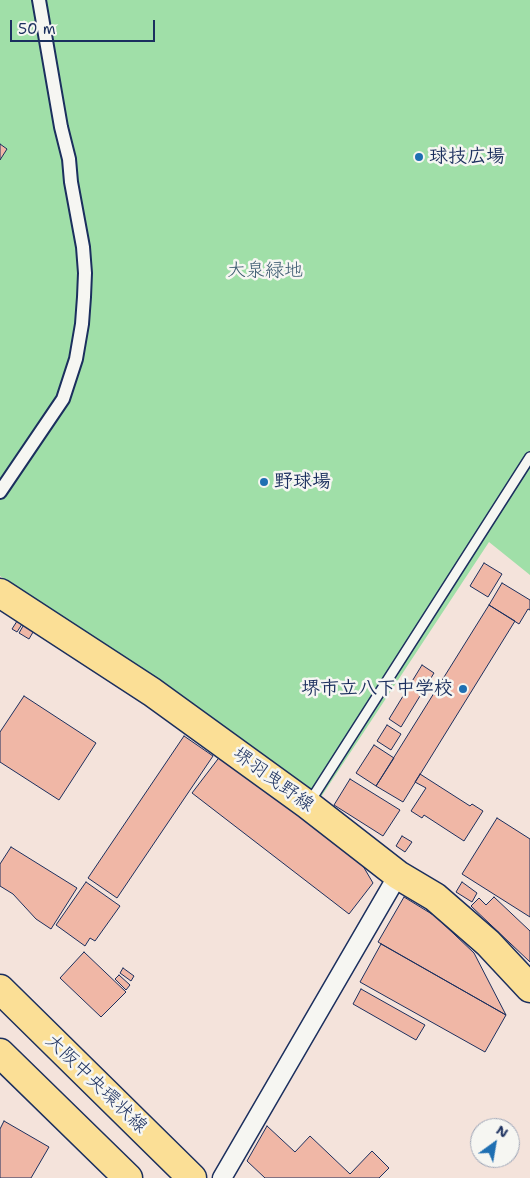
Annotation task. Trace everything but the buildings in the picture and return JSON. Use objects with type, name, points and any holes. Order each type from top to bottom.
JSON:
[{"type":"main road","name":"堺羽曳野線","points":[[0,593],[152,692],[308,805],[398,874],[435,897],[488,943],[530,988]]},
{"type":"main road","name":"大阪中央環状線","points":[[0,989],[192,1178]]},
{"type":"main road","points":[[0,1053],[128,1178]]},
{"type":"street","points":[[0,492],[64,399],[76,359],[84,297],[83,247],[69,159],[61,127],[39,0]]},
{"type":"street","points":[[222,1178],[398,874]]},
{"type":"lane","points":[[308,805],[530,457]]},
{"type":"green space","name":"大泉緑地","points":[[0,0],[530,0],[530,575],[489,542],[319,800],[0,576]]},
{"type":"place","name":"球技広場","points":[[419,157]]},
{"type":"place","name":"野球場","points":[[264,482]]},
{"type":"place","name":"堺市立八下中学校","points":[[463,689]]}]
